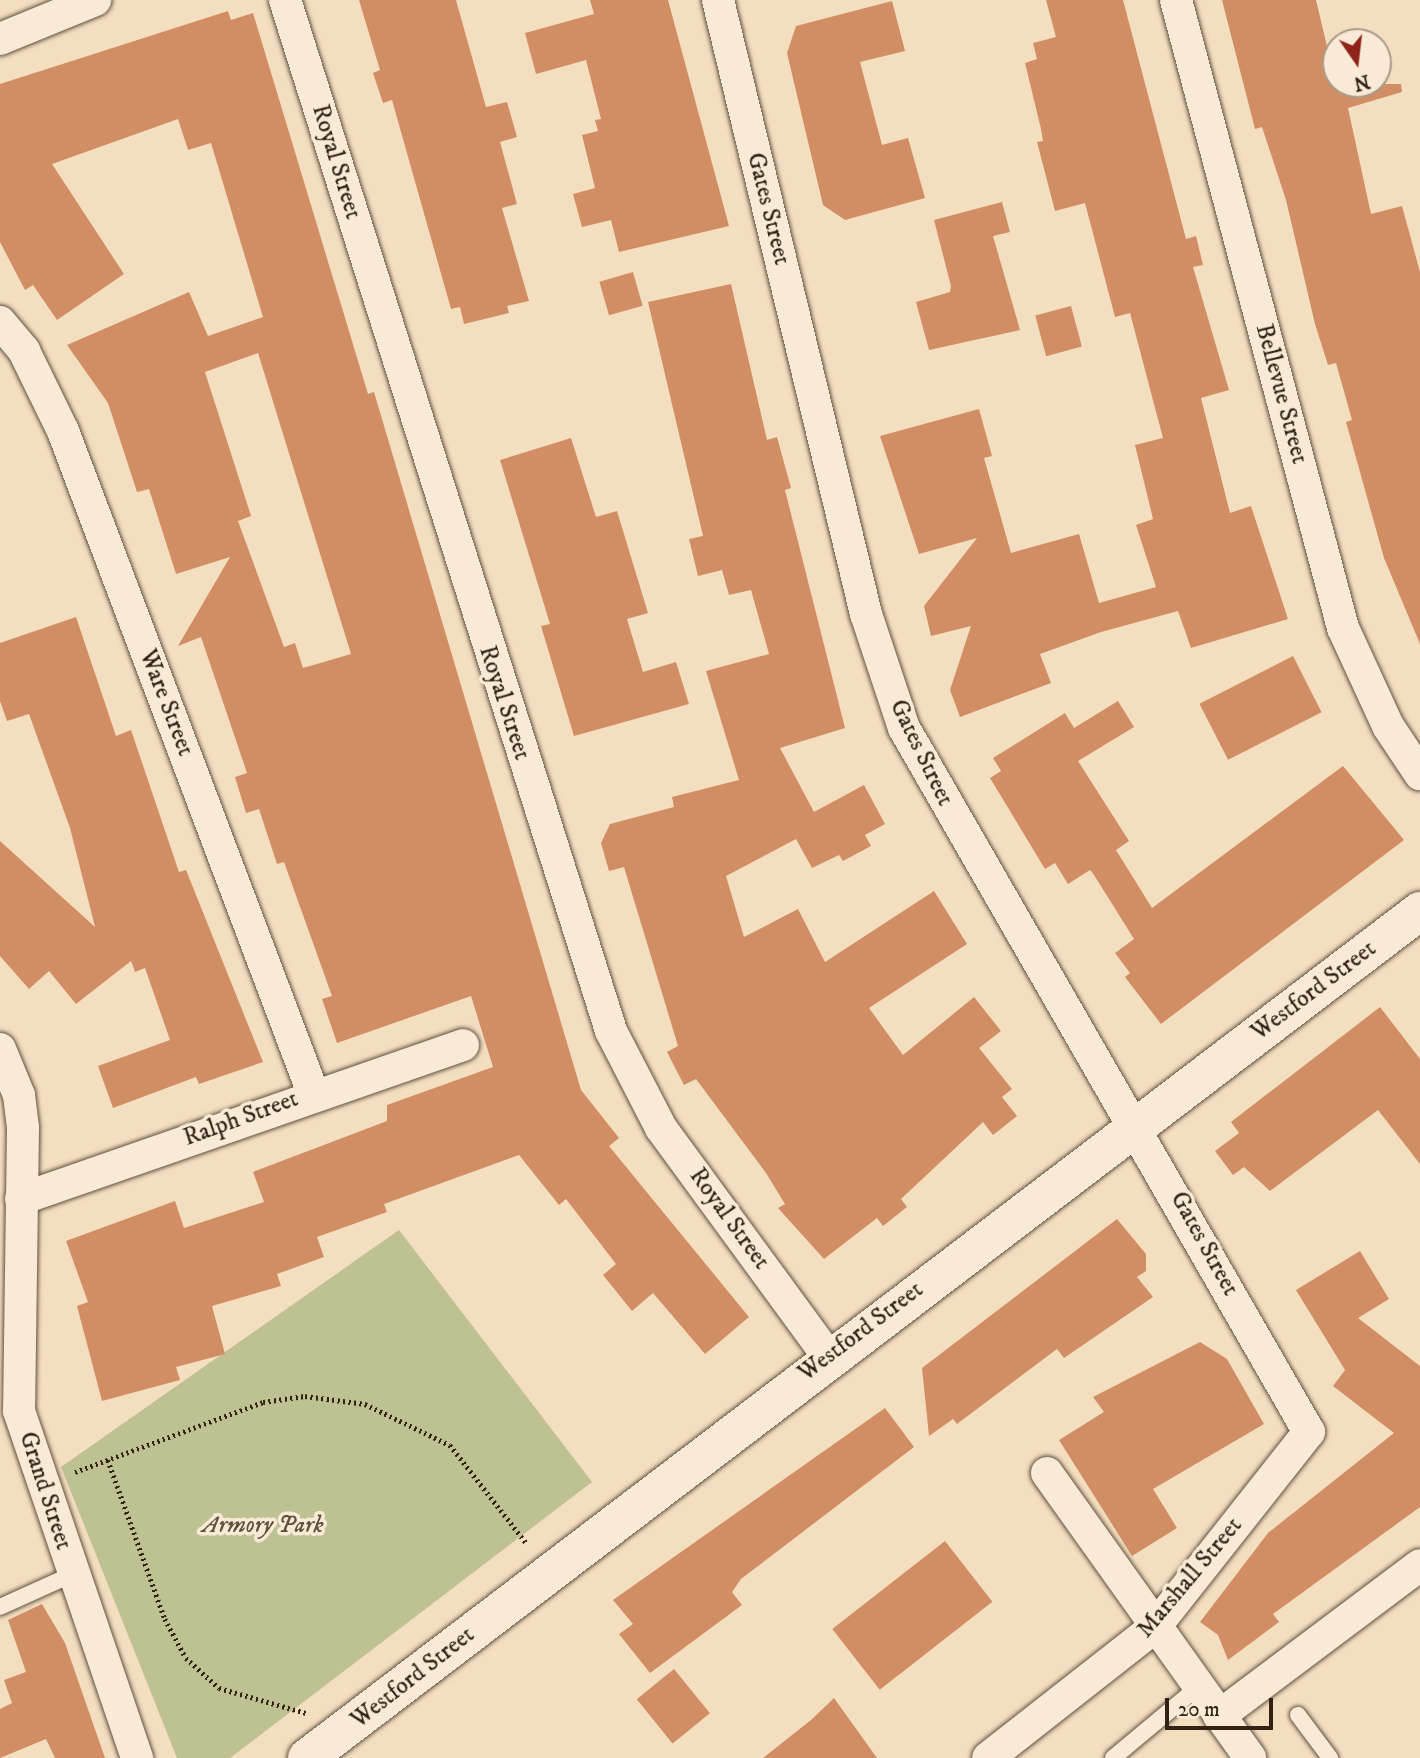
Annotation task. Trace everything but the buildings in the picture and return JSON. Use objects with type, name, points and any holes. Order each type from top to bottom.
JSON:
[{"type":"main road","name":"Westford Street","points":[[307,1758],[828,1356],[1420,911]]},
{"type":"street","points":[[0,39],[95,0]]},
{"type":"street","name":"Royal Street","points":[[285,0],[611,1031],[661,1128],[828,1356]]},
{"type":"street","name":"Gates Street","points":[[718,0],[890,691],[931,782],[1137,1124],[1309,1432]]},
{"type":"street","name":"Bellevue Street","points":[[1175,0],[1343,628],[1388,726],[1420,774]]},
{"type":"street","name":"Ware Street","points":[[0,322],[24,351],[63,431],[313,1093]]},
{"type":"street","name":"Ralph Street","points":[[21,1199],[313,1093],[463,1045]]},
{"type":"street","name":"Grand Street","points":[[0,1049],[19,1095],[19,1410],[138,1758]]},
{"type":"street","name":"Marshall Street","points":[[988,1758],[1155,1628],[1309,1432]]},
{"type":"street","points":[[1048,1473],[1155,1628],[1250,1758]]},
{"type":"street","points":[[1219,1716],[1420,1565]]},
{"type":"lane","points":[[0,1607],[73,1574]]},
{"type":"lane","points":[[1113,1758],[1198,1687]]},
{"type":"lane","points":[[1298,1715],[1330,1758]]},
{"type":"path","points":[[60,1477],[263,1402],[305,1396],[365,1404],[450,1446],[529,1548]]},
{"type":"path","points":[[108,1460],[165,1619],[186,1658],[219,1688],[312,1713]]},
{"type":"green space","name":"Armory Park","points":[[399,1230],[592,1482],[230,1758],[177,1758],[61,1467]]}]
